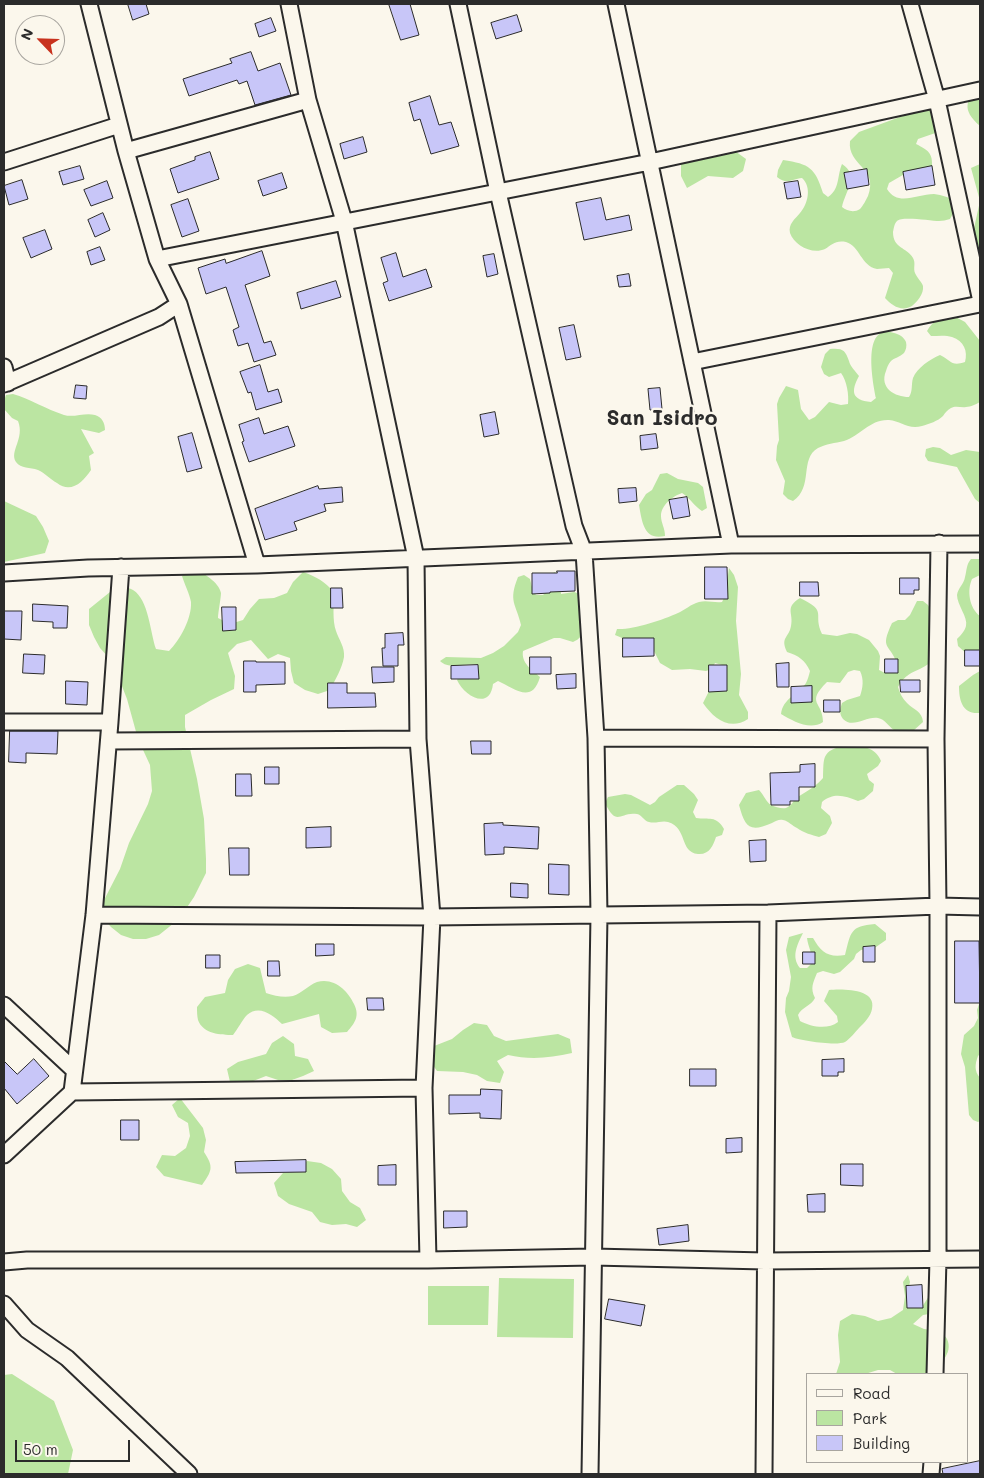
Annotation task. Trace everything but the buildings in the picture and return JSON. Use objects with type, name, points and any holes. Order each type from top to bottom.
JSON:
[{"type":"street","points":[[89,4],[119,125],[157,259],[179,304],[257,565]]},
{"type":"street","points":[[290,4],[308,100],[344,221],[416,558],[418,739],[432,917],[424,1088],[428,1260]]},
{"type":"street","points":[[458,4],[498,192],[574,526],[584,552],[596,738],[599,915],[590,1474]]},
{"type":"street","points":[[616,4],[731,545]]},
{"type":"street","points":[[910,4],[937,100],[980,297]]},
{"type":"street","points":[[157,259],[650,162],[980,90]]},
{"type":"street","points":[[126,151],[308,100]]},
{"type":"street","points":[[4,162],[119,125]]},
{"type":"street","points":[[4,366],[6,384],[159,317],[179,304]]},
{"type":"street","points":[[692,362],[980,304]]},
{"type":"street","points":[[935,1373],[938,1259],[936,739],[939,543]]},
{"type":"street","points":[[4,573],[121,567],[257,565],[731,545],[980,544]]},
{"type":"street","points":[[4,1155],[72,1092],[94,915],[121,567]]},
{"type":"street","points":[[4,722],[110,722]]},
{"type":"street","points":[[596,738],[936,739]]},
{"type":"street","points":[[108,741],[418,739]]},
{"type":"street","points":[[94,915],[432,917],[768,913],[980,906]]},
{"type":"street","points":[[764,1474],[764,1261],[768,913]]},
{"type":"street","points":[[4,1005],[74,1070]]},
{"type":"street","points":[[72,1092],[424,1088]]},
{"type":"street","points":[[4,1262],[27,1260],[428,1260],[593,1257],[764,1261],[980,1259]]},
{"type":"street","points":[[4,1304],[27,1330],[66,1358],[189,1474]]},
{"type":"green space","points":[[980,83],[980,126],[970,115],[968,105],[971,95]]},
{"type":"green space","points":[[926,109],[939,113],[951,120],[949,126],[944,130],[918,139],[916,144],[924,148],[931,155],[932,167],[927,170],[908,172],[889,183],[887,189],[891,194],[902,198],[934,194],[957,201],[956,208],[950,219],[939,221],[905,219],[895,223],[893,232],[895,242],[913,258],[915,273],[923,286],[921,295],[912,306],[901,308],[894,306],[885,298],[893,273],[889,268],[877,269],[867,264],[854,247],[846,242],[836,242],[825,249],[815,251],[804,248],[795,241],[790,233],[790,227],[805,205],[808,196],[807,186],[802,178],[784,181],[777,177],[783,160],[800,163],[814,173],[823,193],[828,197],[835,190],[842,164],[847,168],[851,178],[842,207],[851,211],[858,210],[868,196],[870,186],[866,172],[853,156],[850,149],[850,141],[859,132]]},
{"type":"green space","points":[[722,150],[735,151],[746,159],[743,171],[733,178],[708,176],[687,188],[681,176],[681,164]]},
{"type":"green space","points":[[980,164],[980,201],[971,168]]},
{"type":"green space","points":[[980,201],[980,254],[971,242]]},
{"type":"green space","points":[[954,316],[965,322],[980,341],[980,402],[968,407],[953,407],[936,421],[917,427],[882,420],[850,439],[818,448],[809,459],[805,481],[799,495],[793,501],[788,499],[783,494],[785,481],[776,460],[779,440],[777,404],[786,386],[798,390],[801,409],[809,420],[815,417],[829,402],[841,405],[848,404],[847,388],[841,373],[829,377],[824,374],[821,367],[825,354],[830,349],[841,349],[845,352],[859,376],[854,394],[864,401],[871,402],[876,398],[871,356],[873,345],[877,336],[884,332],[899,335],[906,342],[904,353],[889,363],[884,377],[885,382],[887,387],[894,393],[909,397],[915,374],[924,364],[932,359],[940,355],[957,364],[965,362],[966,354],[960,341],[950,336],[931,336],[927,331],[938,320]]},
{"type":"green space","points":[[13,394],[64,415],[91,414],[101,419],[105,430],[99,433],[81,429],[94,453],[89,456],[91,470],[84,479],[72,487],[62,486],[41,471],[23,467],[16,462],[14,453],[19,439],[20,427],[18,421],[12,418],[4,409],[6,395]]},
{"type":"green space","points":[[940,448],[951,455],[966,450],[980,452],[980,503],[975,499],[957,467],[928,461],[925,456],[926,449]]},
{"type":"green space","points":[[667,473],[678,479],[698,483],[703,487],[707,508],[702,511],[682,493],[675,496],[663,508],[662,512],[661,519],[665,536],[652,536],[645,529],[639,505],[646,494],[652,490],[660,474]]},
{"type":"green space","points":[[4,501],[36,516],[49,541],[45,553],[4,562]]},
{"type":"green space","points":[[971,559],[980,559],[980,575],[972,579],[970,583],[971,604],[980,616],[980,652],[974,656],[968,655],[958,646],[957,639],[965,630],[966,622],[957,595],[964,579],[967,565]]},
{"type":"green space","points":[[194,568],[210,578],[220,589],[218,618],[230,624],[243,620],[259,599],[274,598],[287,593],[293,582],[303,572],[320,580],[334,592],[334,622],[343,647],[344,657],[330,690],[318,694],[305,690],[294,683],[290,658],[278,654],[268,659],[251,640],[237,644],[228,653],[235,676],[234,689],[185,715],[185,727],[204,819],[206,873],[194,897],[179,919],[159,935],[146,939],[133,939],[121,935],[103,918],[102,904],[120,869],[129,843],[148,804],[152,791],[150,765],[138,739],[127,699],[116,671],[109,658],[100,648],[89,625],[89,609],[110,592],[121,586],[132,589],[143,601],[156,649],[169,651],[181,635],[190,615],[191,602],[182,576]]},
{"type":"green space","points":[[729,568],[734,575],[738,587],[736,621],[741,674],[739,695],[748,712],[748,719],[735,724],[717,718],[703,703],[709,691],[725,671],[722,665],[715,663],[712,669],[706,671],[690,669],[672,670],[660,663],[651,645],[627,640],[615,635],[617,629],[631,628],[656,621],[678,613],[699,602],[722,602],[725,596]]},
{"type":"green space","points":[[554,572],[560,575],[561,594],[574,592],[580,594],[580,621],[584,628],[580,637],[573,642],[554,638],[523,651],[525,663],[540,677],[537,685],[532,690],[522,692],[498,681],[493,684],[491,692],[487,697],[482,699],[476,698],[465,691],[457,680],[460,675],[478,665],[453,666],[440,661],[446,657],[481,658],[504,646],[518,632],[521,625],[513,597],[518,577],[524,575],[530,579],[536,595],[543,595],[548,590]]},
{"type":"green space","points":[[800,598],[817,610],[819,627],[822,634],[837,636],[850,633],[869,640],[880,656],[879,670],[885,673],[898,666],[886,643],[892,623],[898,620],[905,620],[910,615],[917,601],[923,601],[928,605],[935,617],[932,661],[906,677],[898,687],[904,699],[919,713],[923,722],[913,731],[905,734],[895,731],[878,718],[855,723],[847,722],[843,719],[840,711],[842,703],[860,696],[862,690],[863,680],[860,671],[854,670],[848,672],[840,683],[827,682],[817,695],[816,699],[821,710],[823,722],[813,726],[807,725],[796,722],[781,714],[788,700],[806,683],[810,671],[801,659],[787,652],[784,643],[791,626],[792,605]]},
{"type":"green space","points":[[980,671],[980,711],[979,713],[973,713],[965,709],[961,701],[959,686]]},
{"type":"green space","points":[[846,745],[871,750],[875,752],[881,761],[878,766],[867,774],[869,780],[874,784],[873,791],[864,799],[858,801],[844,796],[835,796],[822,802],[821,808],[830,816],[832,823],[826,834],[819,837],[811,835],[782,820],[758,828],[753,828],[746,823],[739,805],[746,793],[759,790],[771,805],[781,808],[788,807],[796,798],[823,778],[824,760],[828,753]]},
{"type":"green space","points":[[677,785],[684,785],[698,800],[693,812],[696,818],[715,820],[724,829],[722,835],[716,837],[712,847],[705,853],[698,854],[688,849],[678,829],[668,822],[649,822],[637,814],[616,817],[609,811],[605,803],[608,797],[625,794],[631,795],[650,805]]},
{"type":"green space","points":[[875,924],[886,933],[886,940],[876,947],[861,950],[840,972],[834,974],[823,971],[817,973],[812,988],[815,998],[798,1015],[800,1021],[809,1025],[824,1027],[834,1024],[838,1022],[837,1016],[824,1001],[829,990],[849,990],[864,993],[869,997],[872,1002],[872,1009],[867,1019],[849,1039],[841,1043],[819,1042],[792,1037],[785,1012],[791,977],[786,950],[789,937],[803,933],[795,955],[800,968],[807,968],[812,963],[812,960],[807,938],[813,938],[822,950],[830,955],[845,955],[853,932],[861,926]]},
{"type":"green space","points":[[248,964],[260,968],[266,993],[276,996],[293,996],[317,982],[329,981],[335,983],[348,994],[356,1008],[357,1016],[354,1022],[347,1032],[332,1033],[321,1027],[319,1014],[282,1024],[266,1012],[256,1011],[243,1019],[233,1035],[208,1031],[200,1025],[197,1007],[205,997],[225,993],[228,980],[235,969]]},
{"type":"green space","points":[[980,1001],[980,1054],[976,1067],[980,1078],[980,1121],[978,1122],[969,1115],[965,1067],[961,1054],[964,1035],[974,1026],[978,1018],[977,1010]]},
{"type":"green space","points":[[474,1023],[487,1025],[494,1036],[506,1041],[558,1034],[570,1039],[572,1053],[540,1058],[508,1055],[497,1061],[504,1072],[500,1083],[487,1081],[477,1075],[463,1072],[437,1071],[430,1061],[429,1048],[452,1039]]},
{"type":"green space","points":[[283,1036],[294,1044],[295,1056],[308,1059],[314,1071],[292,1080],[278,1080],[266,1076],[243,1085],[230,1082],[227,1069],[238,1062],[266,1054],[272,1043]]},
{"type":"green space","points":[[180,1098],[203,1128],[206,1140],[204,1152],[210,1165],[210,1172],[202,1185],[164,1176],[156,1167],[162,1155],[175,1156],[186,1148],[190,1136],[188,1123],[178,1117],[172,1105]]},
{"type":"green space","points":[[307,1161],[321,1163],[332,1169],[341,1179],[342,1191],[350,1202],[360,1208],[366,1220],[357,1227],[320,1222],[312,1212],[289,1204],[278,1196],[274,1183],[283,1173],[298,1170]]},
{"type":"green space","points":[[908,1275],[910,1282],[907,1294],[922,1307],[929,1296],[941,1292],[935,1313],[923,1315],[913,1324],[924,1329],[938,1331],[946,1337],[949,1344],[947,1355],[930,1373],[895,1373],[890,1370],[878,1370],[868,1373],[836,1373],[840,1362],[838,1335],[840,1321],[852,1314],[878,1321],[891,1318],[903,1310],[905,1296],[903,1282]]},
{"type":"green space","points":[[499,1278],[574,1279],[573,1338],[497,1337]]},
{"type":"green space","points":[[428,1286],[489,1286],[488,1325],[428,1325]]},
{"type":"green space","points":[[12,1374],[54,1401],[73,1450],[68,1474],[4,1474],[4,1375]]},
{"type":"district","name":"San Isidro","points":[[662,419]]}]
